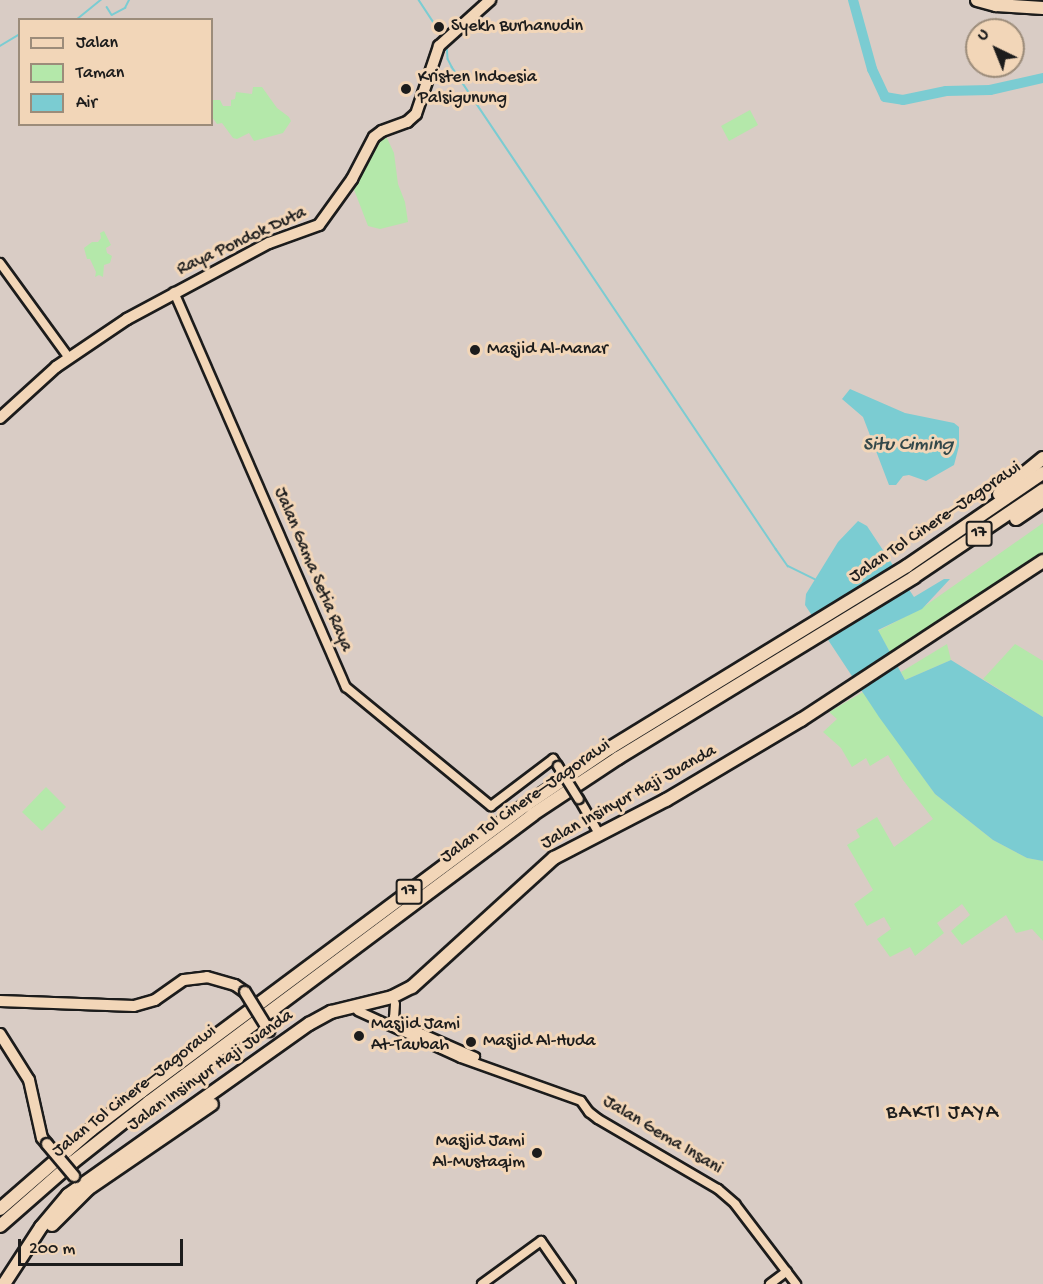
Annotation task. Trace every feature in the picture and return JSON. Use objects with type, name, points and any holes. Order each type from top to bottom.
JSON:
[{"type":"highway","points":[[977,0],[996,5],[1043,8]]},
{"type":"highway","points":[[1012,0],[1043,2]]},
{"type":"highway","points":[[946,539],[1043,458]]},
{"type":"highway","name":"Jalan Tol Cinere–Jagorawi","points":[[0,1209],[91,1130],[526,805],[610,748],[907,566],[1043,473]]},
{"type":"highway","name":"Jalan Tol Cinere–Jagorawi","points":[[0,1226],[149,1102],[532,815],[618,758],[807,645],[946,557],[1043,490]]},
{"type":"highway","points":[[946,557],[1005,526],[1043,501]]},
{"type":"highway","name":"Jalan Insinyur Haji Juanda","points":[[4,1284],[51,1214],[78,1180],[179,1123],[314,1030],[342,1015],[395,1004],[415,994],[436,978],[560,862],[720,777],[1036,572],[1043,561]]},
{"type":"highway","name":"Jalan Insinyur Haji Juanda","points":[[14,1284],[50,1228],[79,1197],[279,1047],[331,1012],[392,997],[412,987],[543,865],[694,784],[855,690]]},
{"type":"main road","name":"Raya Pondok Duta","points":[[0,418],[45,375],[174,292],[269,243],[314,228],[322,222],[352,179],[374,137],[382,131],[407,122],[416,114],[422,103],[435,54],[445,40],[490,0]]},
{"type":"main road","points":[[0,1002],[134,1006],[156,1000],[184,980],[207,977],[236,985],[245,992],[279,1047]]},
{"type":"main road","points":[[0,1034],[29,1080],[42,1138],[78,1180]]},
{"type":"street","points":[[0,263],[69,358]]},
{"type":"street","name":"Jalan Gama Setia Raya","points":[[174,292],[343,683],[491,806],[553,759],[599,833]]},
{"type":"street","points":[[394,1024],[395,1004]]},
{"type":"street","name":"Jalan Gema Insani","points":[[357,1011],[394,1024],[461,1058],[569,1092],[596,1114],[711,1184],[735,1204],[796,1284]]},
{"type":"street","points":[[482,1284],[541,1241],[571,1284]]},
{"type":"street","points":[[770,1284],[786,1271]]},
{"type":"green space","points":[[253,87],[262,87],[277,108],[289,117],[291,121],[283,133],[254,141],[249,133],[237,139],[233,138],[222,123],[217,124],[213,118],[213,100],[220,100],[223,106],[231,106],[231,100],[235,99],[236,92],[252,94]]},
{"type":"green space","points":[[750,110],[758,125],[729,141],[721,126]]},
{"type":"green space","points":[[380,138],[387,138],[394,153],[398,184],[405,202],[408,222],[380,229],[368,226],[353,187]]},
{"type":"green space","points":[[104,231],[111,245],[106,248],[107,253],[112,256],[110,263],[104,265],[103,277],[99,275],[95,277],[96,272],[90,259],[87,259],[84,248],[92,242],[98,242],[101,238],[100,233]]},
{"type":"green space","points":[[1043,523],[1043,557],[891,654],[878,631],[922,608]]},
{"type":"green space","points":[[947,644],[951,660],[905,680],[901,672]]},
{"type":"green space","points":[[1015,644],[1043,661],[1043,717],[983,679]]},
{"type":"green space","points":[[863,692],[935,794],[993,840],[1027,858],[1043,861],[1043,941],[1032,929],[1016,933],[1006,915],[962,945],[951,931],[970,915],[962,904],[937,923],[944,933],[915,956],[910,947],[890,957],[877,939],[891,929],[884,917],[867,926],[854,904],[873,890],[847,845],[860,837],[856,830],[877,817],[894,847],[933,819],[903,780],[888,755],[870,766],[866,758],[852,767],[841,748],[823,732],[837,719],[829,712]]},
{"type":"green space","points":[[46,787],[66,807],[42,831],[22,812]]},
{"type":"water","name":"Situ Ciming","points":[[850,389],[905,413],[954,423],[959,427],[959,446],[954,465],[926,481],[909,475],[903,476],[896,485],[889,485],[863,417],[842,399]]},
{"type":"water","points":[[858,521],[867,526],[914,597],[944,579],[950,579],[922,609],[878,630],[905,680],[951,660],[1043,717],[1043,861],[1027,858],[993,840],[935,794],[879,717],[805,605],[806,594],[838,542]]},
{"type":"waterway","points":[[78,18],[101,0]]},
{"type":"waterway","points":[[107,7],[112,15],[125,8],[129,0]]},
{"type":"waterway","points":[[419,0],[442,35]]},
{"type":"waterway","points":[[853,0],[872,69],[885,97],[903,100],[946,91],[990,90],[1043,78]]},
{"type":"waterway","points":[[0,46],[18,35]]},
{"type":"waterway","points":[[447,44],[448,59],[452,67],[776,549],[788,566],[815,579]]},
{"type":"place","name":"Syekh Burhanudin","points":[[439,27]]},
{"type":"place","name":"Kristen Indoesia Palsigunung","points":[[406,89]]},
{"type":"place","name":"Masjid Al-Manar","points":[[475,350]]},
{"type":"place","name":"Masjid Jami At-Taubah","points":[[359,1036]]},
{"type":"place","name":"Masjid Al-Huda","points":[[471,1042]]},
{"type":"place","name":"Masjid Jami Al-Mustaqim","points":[[537,1153]]},
{"type":"district","name":"BAKTI JAYA","points":[[943,1114]]}]
